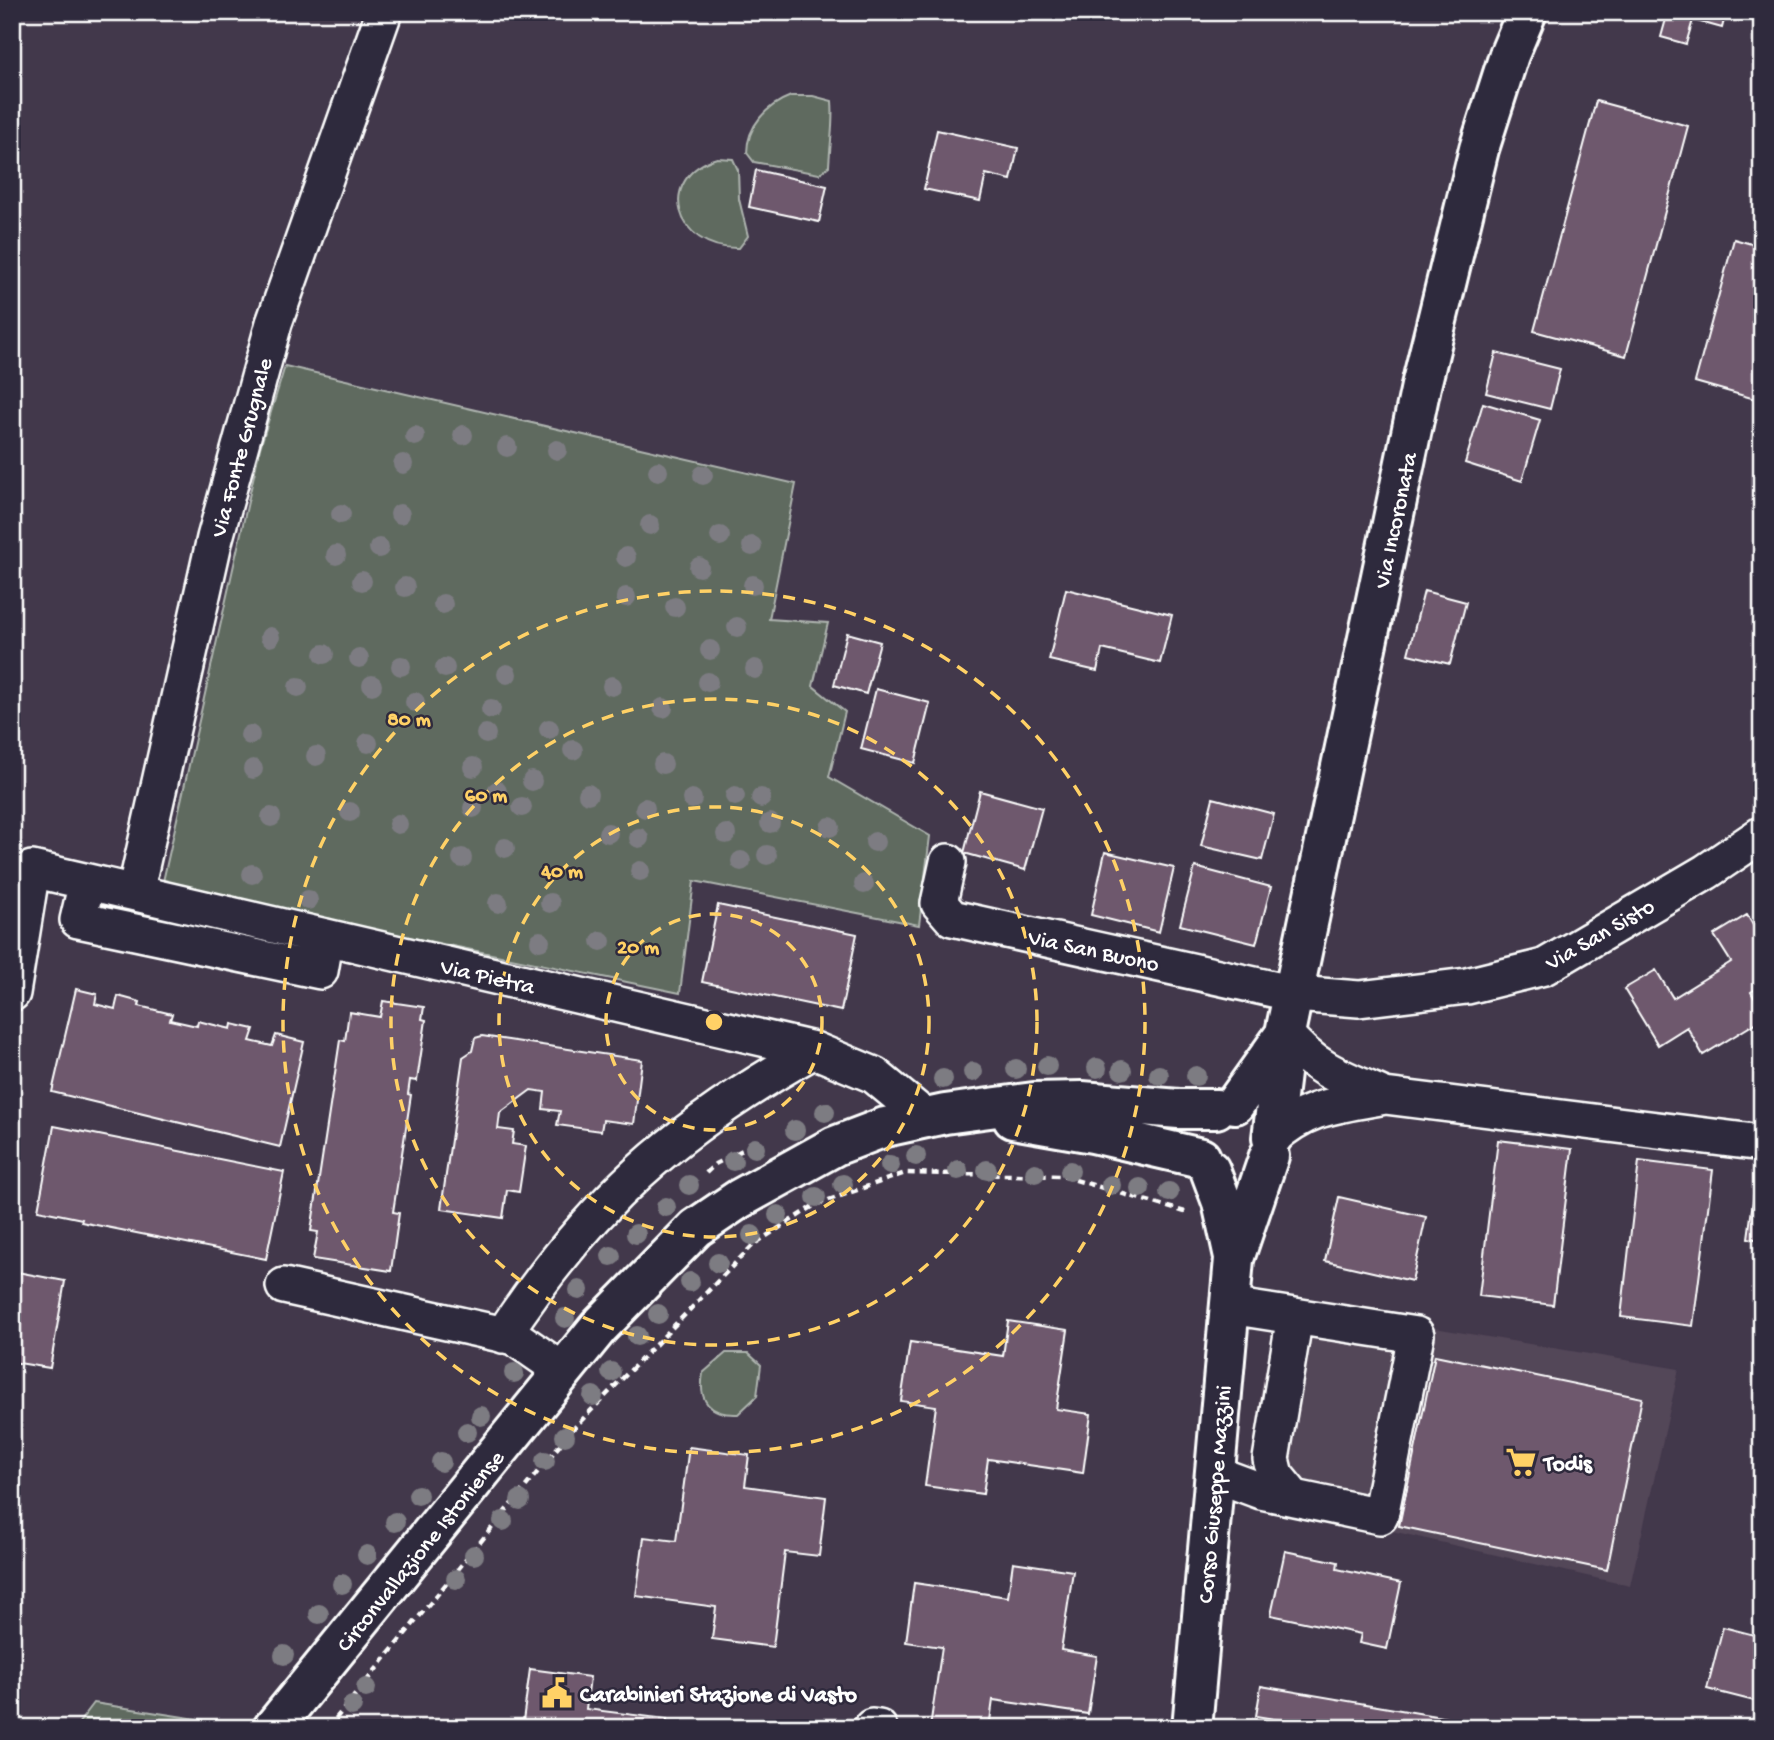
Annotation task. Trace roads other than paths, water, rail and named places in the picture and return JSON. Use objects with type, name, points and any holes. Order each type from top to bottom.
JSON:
[{"type":"main road","name":"Via Incoronata","points":[[1270,1147],[1285,1034],[1296,994],[1424,374],[1479,149],[1509,55],[1527,12]]},
{"type":"main road","name":"Via Incoronata","points":[[1205,1164],[1197,1147],[1200,1125],[1226,1106],[1285,1034]]},
{"type":"main road","name":"Circonvallazione Istoniense","points":[[273,1728],[598,1327],[696,1228],[740,1199],[835,1146],[885,1126],[935,1116],[1034,1101],[1226,1106]]},
{"type":"main road","points":[[1226,1106],[1255,1111],[1269,1128],[1270,1147]]},
{"type":"main road","name":"Circonvallazione Istoniense","points":[[935,1116],[1009,1118],[1093,1133],[1205,1164],[1232,1179],[1243,1178],[1263,1166],[1270,1147]]},
{"type":"main road","name":"Corso Giuseppe Mazzini","points":[[1230,1242],[1270,1147]]},
{"type":"main road","name":"Corso Giuseppe Mazzini","points":[[1192,1728],[1230,1306],[1230,1242],[1205,1164]]},
{"type":"street","name":"Via Fonte Grugnale","points":[[135,893],[215,538],[274,323],[384,12]]},
{"type":"street","name":"Via San Sisto","points":[[1296,994],[1359,999],[1467,986],[1544,967],[1706,872],[1762,834]]},
{"type":"street","name":"Via San Buono","points":[[948,862],[939,902],[952,918],[1296,994]]},
{"type":"street","name":"Via Pietra","points":[[12,993],[22,865],[814,1050],[874,1075],[935,1116]]},
{"type":"street","points":[[87,882],[78,920],[320,971],[326,937]]},
{"type":"street","points":[[1285,1034],[1307,1058],[1331,1073],[1385,1096],[1762,1143]]},
{"type":"street","points":[[503,1335],[565,1248],[638,1170],[692,1125],[751,1085],[814,1050]]},
{"type":"street","points":[[1270,1147],[1292,1120],[1334,1105],[1385,1096]]},
{"type":"street","points":[[284,1286],[514,1337],[563,1371]]},
{"type":"street","points":[[1214,1474],[1261,1491],[1380,1516],[1416,1335],[1230,1306]]},
{"type":"street","points":[[1294,1498],[1275,1475],[1270,1459],[1295,1316]]},
{"type":"street","points":[[872,1727],[878,1728]]},
{"type":"place","name":"Todis","points":[[1521,1462]]},
{"type":"place","name":"Carabinieri Stazione di Vasto","points":[[557,1693]]}]
